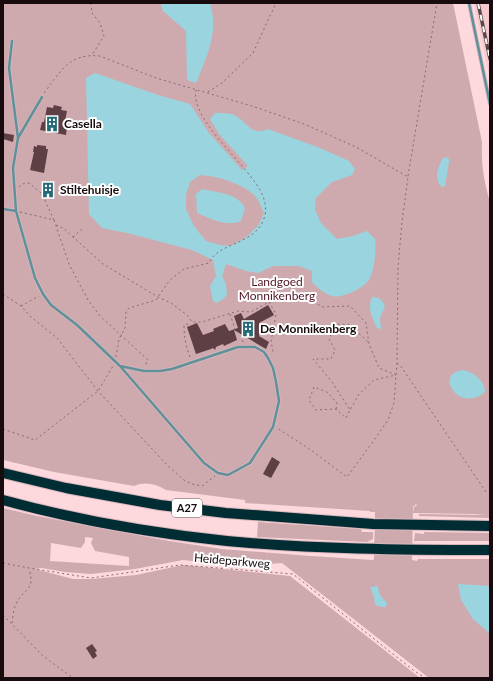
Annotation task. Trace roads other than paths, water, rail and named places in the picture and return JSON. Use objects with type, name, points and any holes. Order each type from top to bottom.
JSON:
[{"type":"highway","name":"A27","points":[[3,473],[66,488],[160,505],[226,513],[373,524],[490,526]]},
{"type":"highway","name":"A27","points":[[3,500],[64,515],[159,532],[227,541],[292,546],[373,549],[490,550]]},
{"type":"lane","points":[[469,3],[490,104]]},
{"type":"lane","points":[[12,41],[9,68],[18,138],[13,168],[16,211],[35,278],[43,294],[51,305],[77,325],[120,366],[204,463],[218,473],[228,475],[250,463],[272,427],[278,401],[276,382],[273,368],[268,358],[264,352],[255,347],[238,347],[160,371],[144,371],[120,366]]},
{"type":"lane","points":[[18,138],[42,97]]},
{"type":"lane","points":[[3,208],[16,211]]},
{"type":"water","points":[[160,3],[210,3],[213,24],[212,34],[208,54],[196,83],[187,80],[186,31],[163,11]]},
{"type":"water","points":[[95,73],[158,95],[190,104],[209,133],[242,170],[248,166],[219,134],[210,119],[215,113],[227,113],[234,115],[253,130],[262,131],[268,129],[320,148],[349,161],[355,169],[352,175],[332,182],[316,198],[315,210],[321,223],[337,239],[353,236],[367,231],[375,239],[374,264],[370,278],[353,292],[341,296],[332,296],[323,292],[312,282],[312,271],[299,266],[273,266],[258,273],[246,271],[226,264],[222,276],[226,284],[227,295],[216,303],[213,301],[210,286],[216,276],[213,260],[192,250],[102,228],[89,214],[86,78]],"holes":[[[200,175],[228,181],[248,190],[257,198],[264,213],[258,226],[245,238],[230,246],[206,241],[194,226],[186,209],[186,195],[190,182]]]},
{"type":"water","points":[[446,157],[449,159],[449,162],[445,186],[442,187],[439,184],[437,172],[443,158]]},
{"type":"water","points":[[202,189],[226,194],[237,199],[245,208],[241,221],[235,223],[224,223],[197,213],[196,194]]},
{"type":"water","points":[[372,297],[379,298],[385,307],[380,319],[381,329],[377,328],[371,313],[370,305]]},
{"type":"water","points":[[463,370],[475,375],[481,381],[485,388],[485,392],[475,397],[466,398],[453,390],[450,384],[450,378],[454,373]]},
{"type":"water","points":[[458,584],[490,586],[490,634],[473,619],[461,600]]},
{"type":"water","points":[[377,585],[380,595],[387,603],[386,607],[375,605],[370,587]]},
{"type":"railway","points":[[478,3],[490,59]]},
{"type":"place","name":"Casella","points":[[52,124]]},
{"type":"place","name":"Stiltehuisje","points":[[48,190]]},
{"type":"place","name":"De Monnikenberg","points":[[248,329]]},
{"type":"park label","name":"Landgoed Monnikenberg","points":[[277,289]]}]
